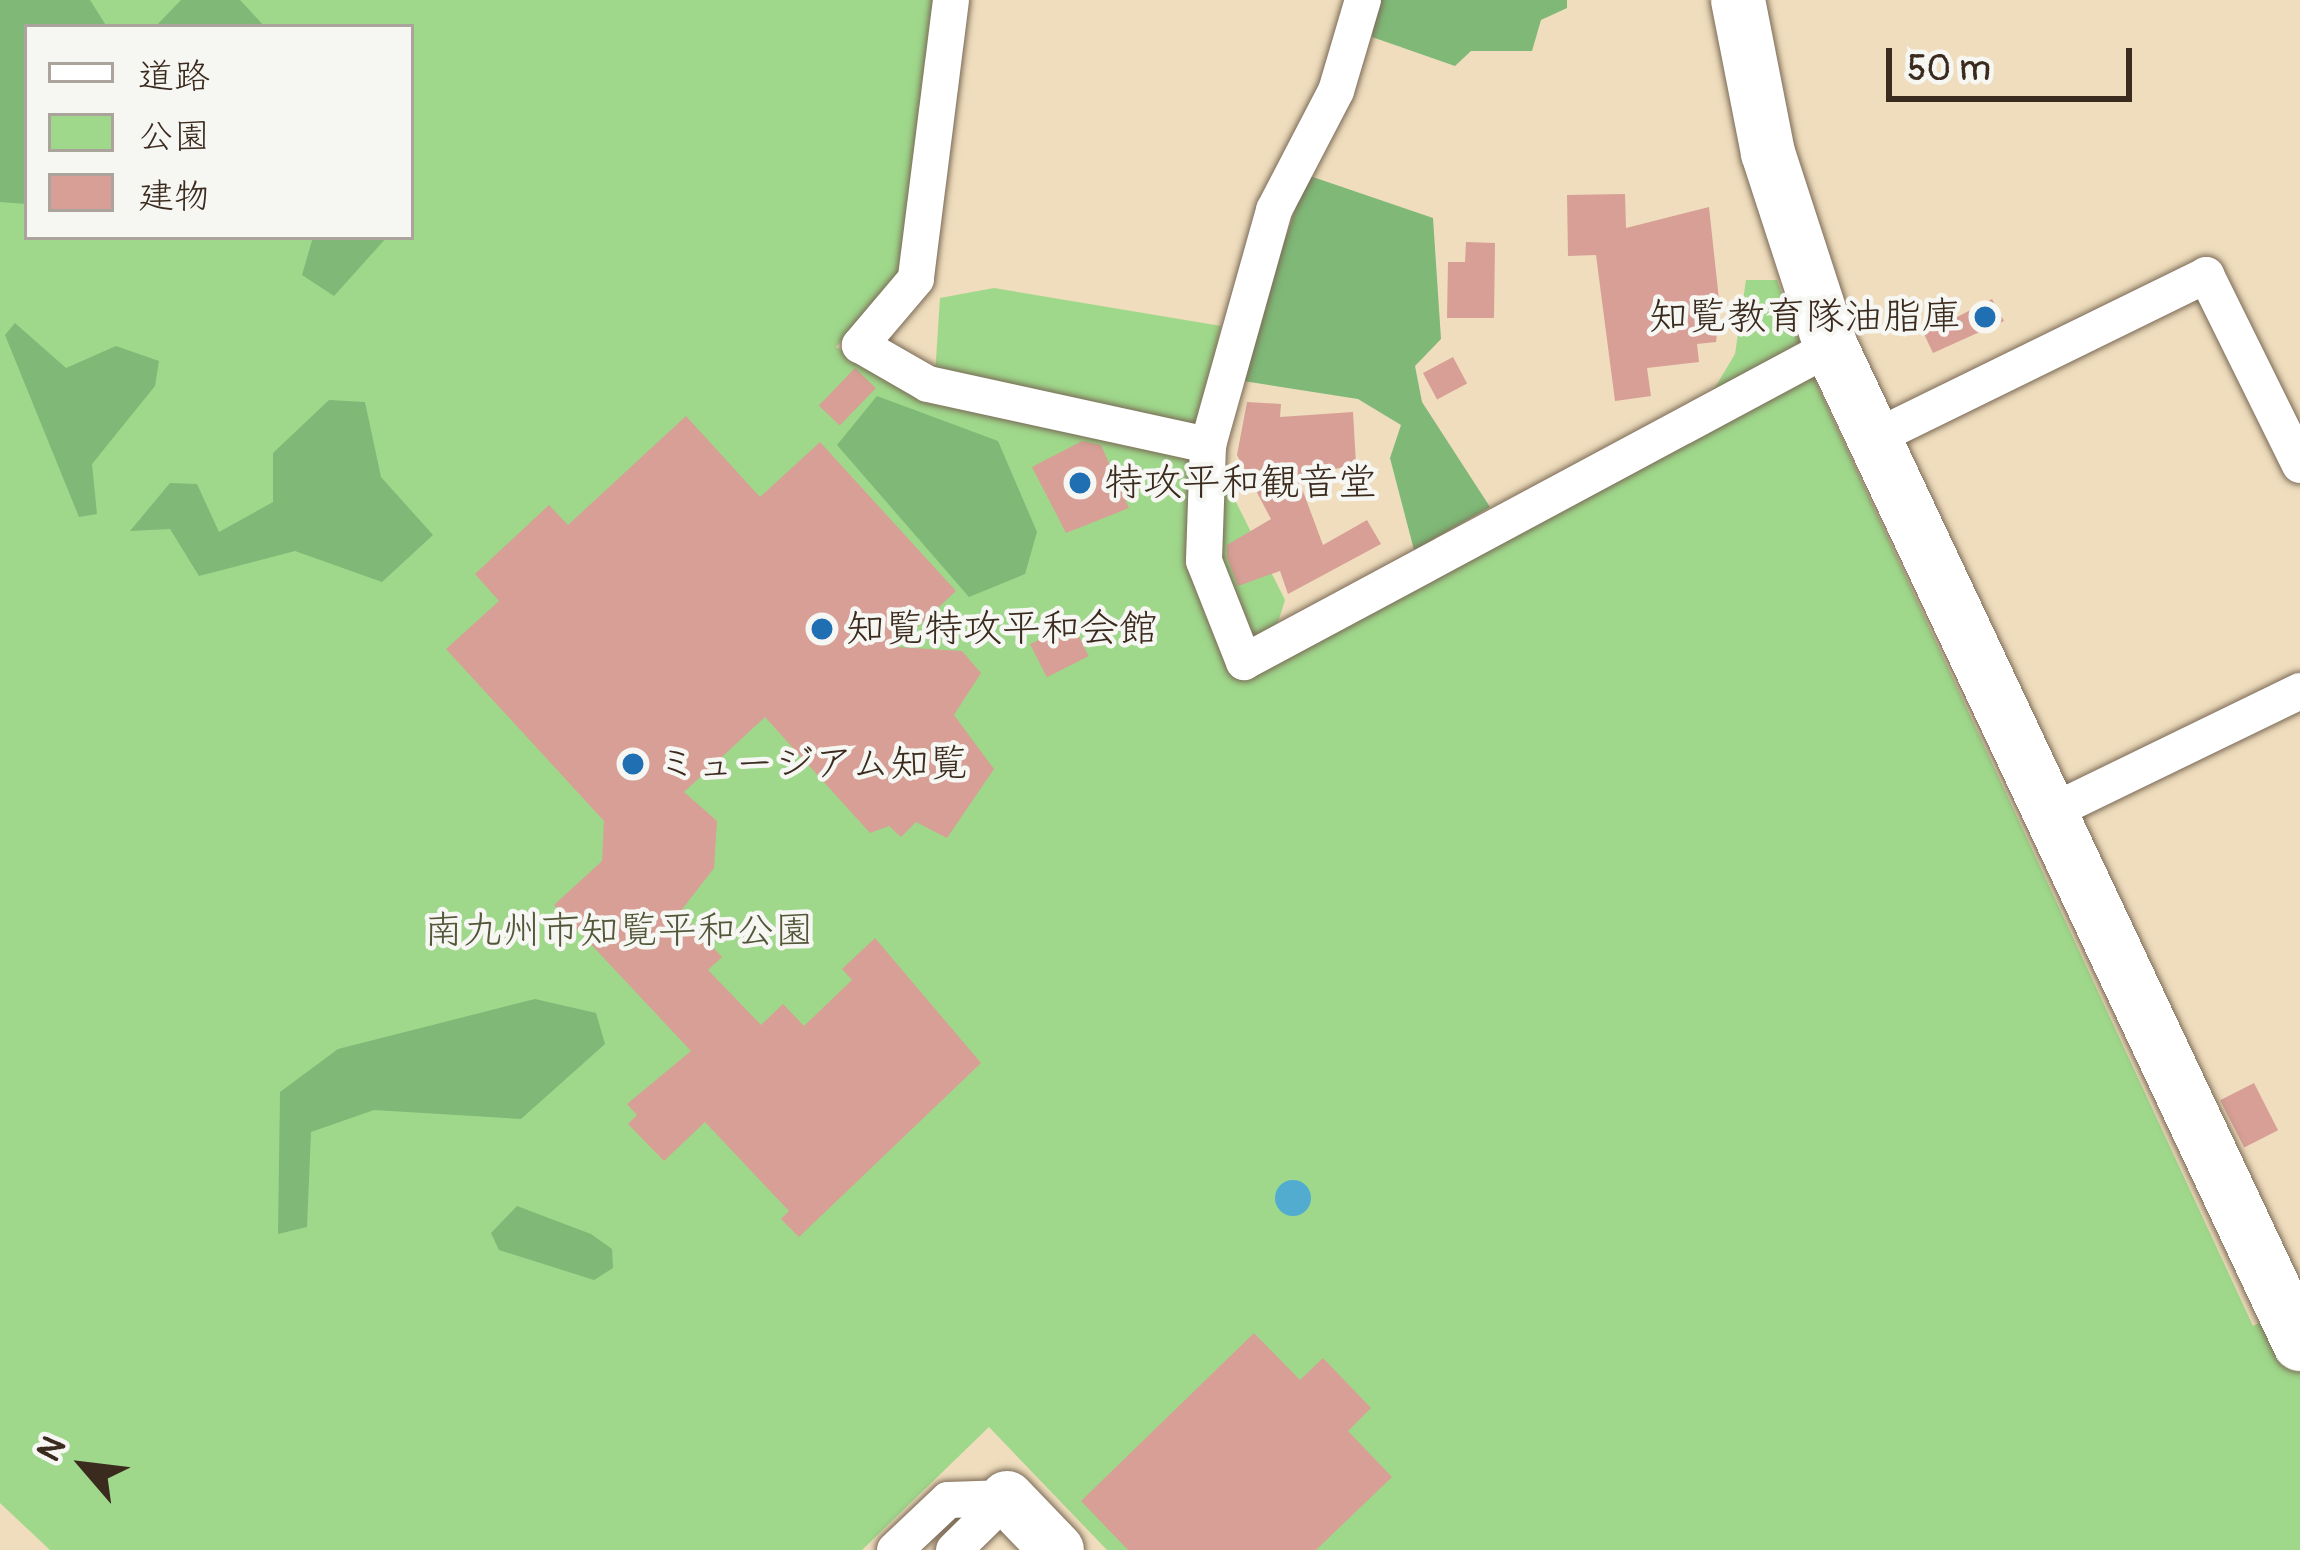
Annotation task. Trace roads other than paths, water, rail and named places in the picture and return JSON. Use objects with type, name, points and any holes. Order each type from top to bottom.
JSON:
[{"type":"street","points":[[951,0],[916,279],[860,345],[928,384],[1208,445]]},
{"type":"street","points":[[1363,0],[1336,91],[1274,210],[1208,445],[1204,561],[1244,662],[1831,347]]},
{"type":"street","points":[[1738,0],[1768,153],[1831,347],[2049,813],[2292,1308]]},
{"type":"street","points":[[1876,437],[2206,275],[2300,465]]},
{"type":"street","points":[[2049,813],[2300,691]]},
{"type":"street","points":[[895,1550],[948,1500],[1007,1498],[1057,1550]]},
{"type":"street","points":[[954,1550],[1007,1498]]},
{"type":"water","points":[[1293,1180],[1306,1185],[1311,1198],[1306,1211],[1293,1216],[1280,1211],[1275,1198],[1280,1185]]},
{"type":"place","name":"知覧教育隊油脂庫","points":[[1985,317]]},
{"type":"place","name":"特攻平和観音堂","points":[[1080,483]]},
{"type":"place","name":"知覧特攻平和会館","points":[[822,629]]},
{"type":"place","name":"ミュージアム知覧","points":[[633,764]]},
{"type":"park label","name":"南九州市知覧平和公園","points":[[619,931]]}]
